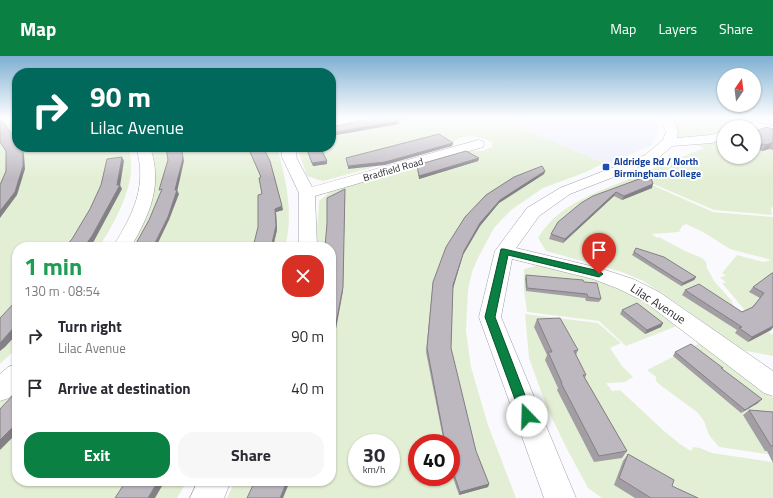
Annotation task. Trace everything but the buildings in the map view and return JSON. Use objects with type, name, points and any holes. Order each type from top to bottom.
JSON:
[{"type":"street","points":[[670,142],[671,138]]},
{"type":"street","points":[[560,498],[490,317],[504,251],[533,212],[565,191],[650,158],[670,142],[716,138]]},
{"type":"street","name":"Bradfield Road","points":[[308,193],[478,144]]},
{"type":"street","points":[[125,242],[133,229],[145,198],[150,176],[148,158],[145,152]]},
{"type":"street","points":[[289,152],[289,157],[308,193],[308,242]]},
{"type":"street","name":"Lilac Avenue","points":[[504,251],[599,274],[626,284],[652,298],[771,380]]},
{"type":"street","points":[[0,390],[12,379]]},
{"type":"street","points":[[206,498],[213,486]]},
{"type":"shaded area","points":[[546,138],[655,138],[652,145],[614,162],[604,163]]},
{"type":"green space","points":[[0,138],[12,138],[12,152],[129,152],[131,172],[129,185],[119,212],[102,242],[12,242],[12,353],[0,364]]},
{"type":"green space","points":[[336,138],[461,138],[454,142],[454,145],[323,181],[307,176],[299,152],[336,152]]},
{"type":"green space","points":[[481,138],[545,138],[604,163],[586,172],[543,188],[511,210],[494,228],[472,272],[468,290],[466,331],[471,367],[488,425],[516,498],[227,498],[233,486],[336,486],[336,242],[316,242],[319,201],[331,191],[467,151],[482,151],[492,147],[492,142]]},
{"type":"green space","points":[[678,138],[678,138],[694,138],[687,139]]},
{"type":"green space","points":[[761,138],[773,138],[772,215],[714,210],[635,176],[704,148],[695,144],[717,140],[717,164],[761,164]]},
{"type":"green space","points":[[152,152],[278,152],[288,197],[289,222],[286,242],[130,242],[155,166]]},
{"type":"green space","points":[[634,177],[713,212],[773,217],[773,329],[748,314],[722,283],[726,283],[720,277],[726,276],[722,273],[737,255],[763,262],[771,260],[730,249],[703,232],[686,224],[682,226],[679,232],[652,234],[657,238],[659,237],[702,258],[706,262],[707,268],[714,281],[731,300],[736,310],[773,335],[773,356],[741,350],[685,309],[643,281],[622,272],[546,251],[538,238],[557,216],[580,200]]},
{"type":"green space","points":[[542,264],[619,286],[642,298],[677,326],[626,346],[599,321],[527,312],[524,290],[524,269]]},
{"type":"green space","points":[[525,314],[598,323],[621,343],[610,348],[622,366],[633,377],[625,382],[606,383],[612,391],[620,390],[664,431],[691,451],[693,447],[712,453],[773,462],[773,498],[602,498],[588,488],[547,408],[529,358]]},
{"type":"green space","points":[[700,343],[773,398],[773,455],[719,447],[709,435],[704,421],[697,412],[660,385],[656,381],[656,377],[647,370]]},
{"type":"green space","points":[[12,388],[12,486],[184,486],[177,498],[0,498],[0,401]]},
{"type":"place","name":"Aldridge Rd / North Birmingham College","points":[[606,167]]},
{"type":"route","points":[[527,416],[490,317],[504,251],[599,274]]}]
